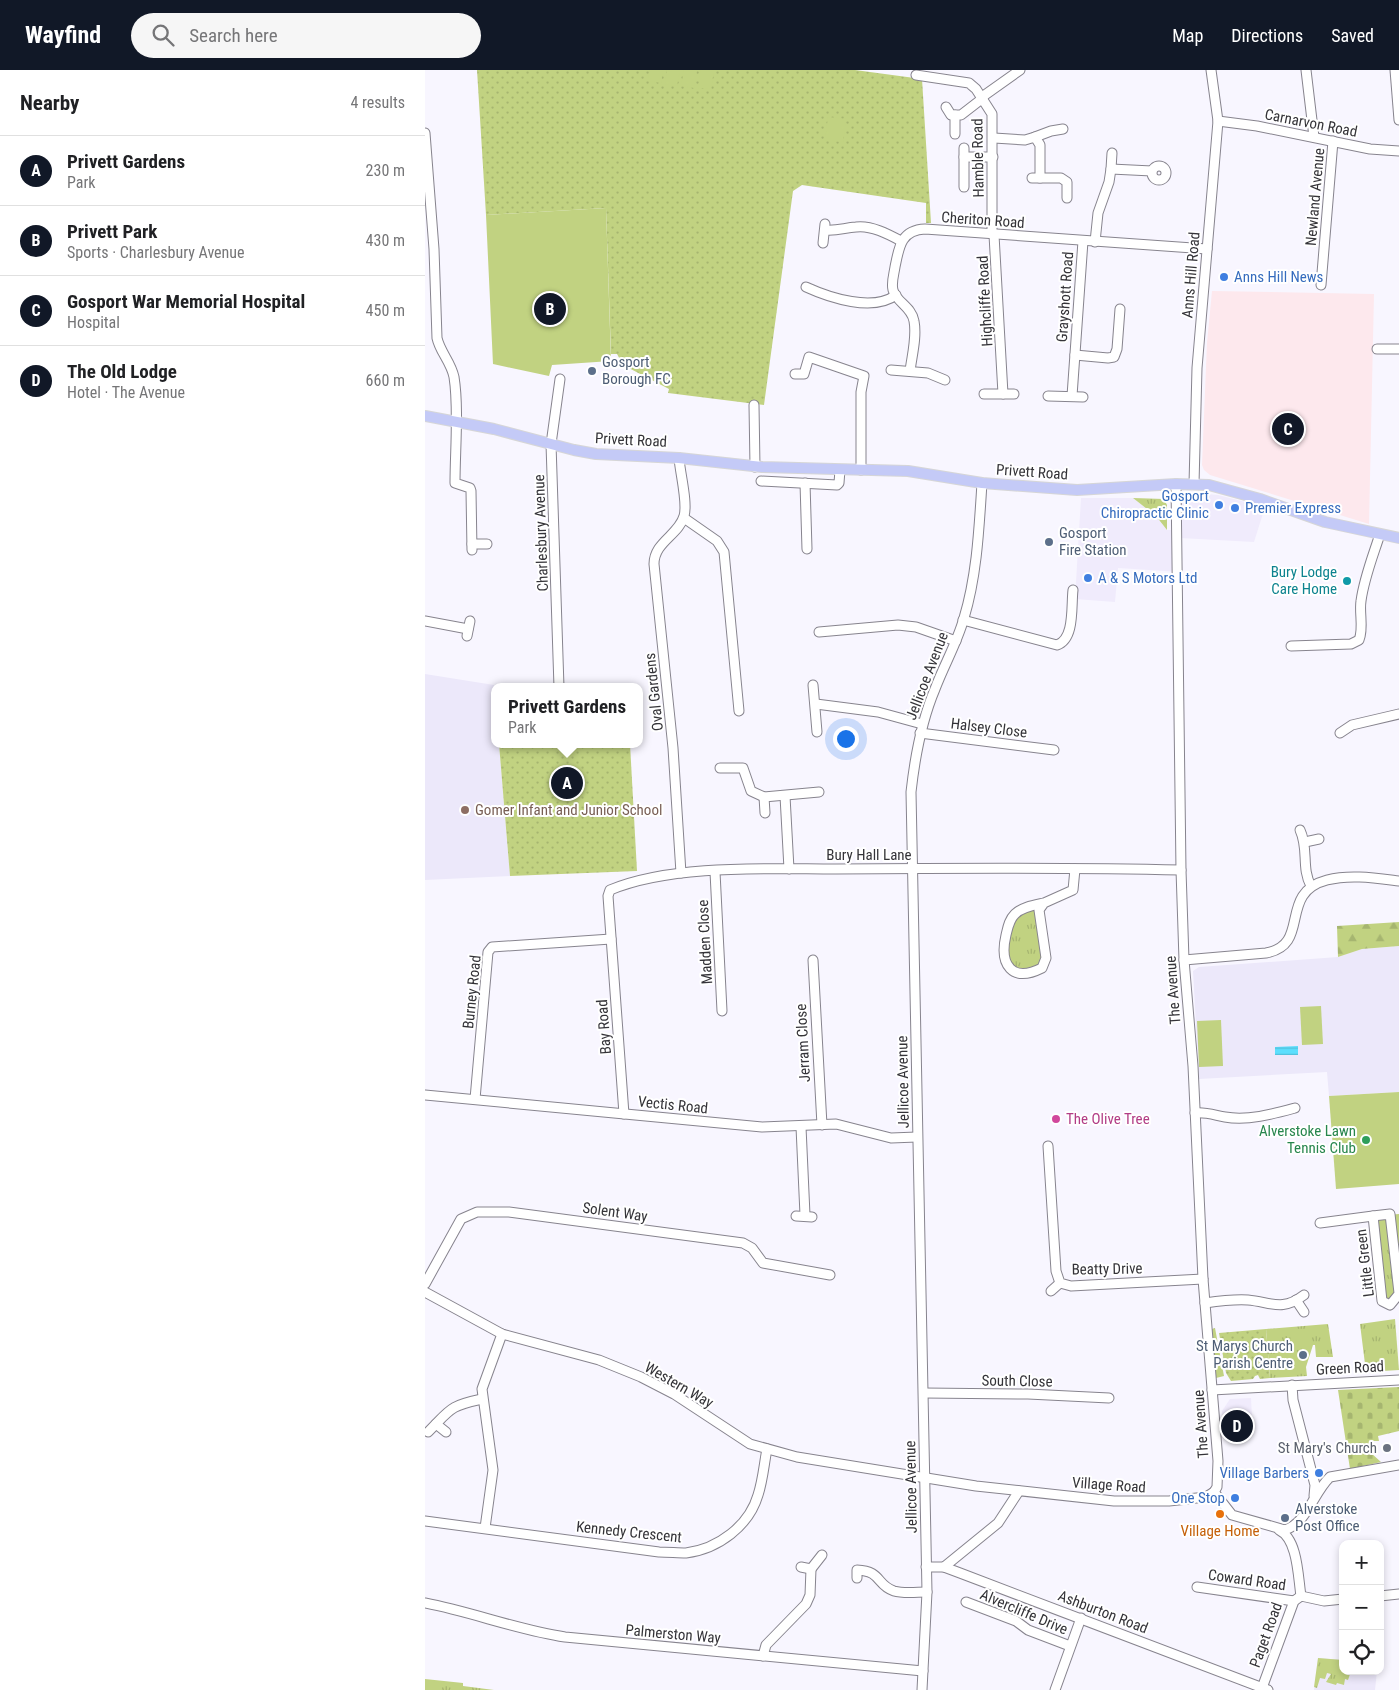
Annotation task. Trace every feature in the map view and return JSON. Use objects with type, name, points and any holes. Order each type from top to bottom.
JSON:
[{"type":"main road","name":"Privett Road","points":[[425,416],[455,421],[596,454],[679,458],[755,467],[908,471],[982,483],[1077,490],[1176,484],[1226,488],[1325,522],[1399,538]]},
{"type":"street","points":[[946,107],[951,115],[961,115],[983,98],[1009,73],[1020,70]]},
{"type":"street","name":"Anns Hill Road","points":[[1194,484],[1197,368],[1218,121],[1211,70]]},
{"type":"street","points":[[1306,70],[1314,137]]},
{"type":"street","points":[[1395,70],[1399,120]]},
{"type":"street","name":"Hamble Road","points":[[916,75],[969,83],[983,98],[994,118],[993,234]]},
{"type":"street","points":[[955,115],[955,134]]},
{"type":"street","name":"Carnarvon Road","points":[[1218,121],[1314,137],[1370,149],[1399,151]]},
{"type":"street","points":[[994,138],[1025,140],[1051,131],[1063,130]]},
{"type":"street","points":[[425,132],[434,249],[437,338],[454,376],[455,483],[470,488],[471,491],[472,547],[487,544]]},
{"type":"street","points":[[1035,137],[1041,145],[1036,178],[1061,178],[1067,182],[1067,198]]},
{"type":"street","name":"Newland Avenue","points":[[1321,285],[1333,141]]},
{"type":"street","points":[[964,187],[965,152],[993,157]]},
{"type":"street","points":[[1095,242],[1096,222],[1111,169],[1112,153]]},
{"type":"street","points":[[1111,169],[1152,171]]},
{"type":"street","points":[[823,243],[825,227],[840,231],[859,227],[884,232],[901,241],[893,285],[896,295],[910,310],[915,321],[910,371]]},
{"type":"street","name":"Cheriton Road","points":[[901,241],[911,232],[918,230],[1207,249]]},
{"type":"street","name":"Highcliffe Road","points":[[993,234],[1003,394]]},
{"type":"street","name":"Grayshott Road","points":[[1073,396],[1083,241]]},
{"type":"street","points":[[806,287],[829,297],[849,301],[881,303],[896,295]]},
{"type":"street","points":[[1075,355],[1114,357],[1117,349],[1120,309]]},
{"type":"street","points":[[1377,349],[1399,349]]},
{"type":"street","points":[[795,374],[804,374],[810,353],[866,372],[861,392],[861,470]]},
{"type":"street","points":[[891,370],[929,373],[945,380]]},
{"type":"street","name":"Charlesbury Avenue","points":[[559,683],[551,444],[560,379]]},
{"type":"street","points":[[984,394],[1013,394]]},
{"type":"street","points":[[1048,396],[1083,397]]},
{"type":"street","points":[[754,404],[755,467]]},
{"type":"street","points":[[679,458],[684,518],[717,541],[724,552],[739,711]]},
{"type":"street","points":[[761,481],[838,484],[840,470]]},
{"type":"street","points":[[805,483],[807,549]]},
{"type":"street","name":"Jellicoe Avenue","points":[[922,1690],[927,1592],[911,792],[921,728],[935,689],[956,641],[970,594],[982,483]]},
{"type":"street","name":"The Avenue","points":[[1176,484],[1184,960],[1195,1113],[1203,1279],[1217,1461],[1217,1488],[1214,1492]]},
{"type":"street","name":"Oval Gardens","points":[[681,873],[673,748],[654,560],[659,548],[684,518]]},
{"type":"street","points":[[1291,646],[1351,644],[1359,640],[1361,634],[1361,602],[1368,570],[1380,534]]},
{"type":"street","points":[[963,620],[1057,646],[1063,643],[1068,636],[1073,590]]},
{"type":"street","points":[[425,622],[468,629]]},
{"type":"street","points":[[819,632],[876,625],[897,625],[916,627],[956,641]]},
{"type":"street","points":[[813,685],[817,732]]},
{"type":"street","name":"Halsey Close","points":[[816,704],[878,712],[921,728],[1054,750]]},
{"type":"street","points":[[1340,733],[1352,724],[1399,714]]},
{"type":"street","points":[[720,768],[743,768],[751,791],[764,797],[819,792]]},
{"type":"street","points":[[785,796],[789,869]]},
{"type":"street","points":[[764,797],[765,813]]},
{"type":"street","points":[[1299,830],[1305,842],[1305,872],[1311,886]]},
{"type":"street","points":[[1305,842],[1319,838]]},
{"type":"street","name":"Bury Hall Lane","points":[[611,939],[608,896],[610,890],[646,879],[681,873],[789,869],[913,868],[1181,870]]},
{"type":"street","points":[[1044,904],[1039,910],[1046,958],[1043,968],[1033,973],[1019,974],[1006,966],[1004,959],[1004,942],[1009,921],[1016,912],[1044,904],[1073,890],[1075,869]]},
{"type":"street","name":"Madden Close","points":[[715,872],[722,1011]]},
{"type":"street","points":[[1184,960],[1269,952],[1278,949],[1289,940],[1297,903],[1311,886],[1326,880],[1348,877],[1399,881]]},
{"type":"street","name":"Burney Road","points":[[475,1099],[488,952],[492,947],[611,939]]},
{"type":"street","name":"Bay Road","points":[[611,939],[624,1114]]},
{"type":"street","name":"Jerram Close","points":[[812,959],[822,1125]]},
{"type":"street","name":"Vectis Road","points":[[425,1095],[762,1128],[836,1124],[891,1138],[917,1137]]},
{"type":"street","points":[[1195,1113],[1211,1112],[1226,1117],[1247,1117],[1274,1114],[1295,1108]]},
{"type":"street","points":[[801,1127],[804,1216]]},
{"type":"street","name":"Beatty Drive","points":[[1048,1146],[1056,1271],[1060,1283],[1071,1286],[1203,1279]]},
{"type":"street","name":"Solent Way","points":[[425,1284],[461,1219],[477,1212],[509,1212],[743,1243],[752,1248],[763,1263],[830,1275]]},
{"type":"street","name":"Little Green","points":[[1395,1214],[1399,1293],[1390,1305],[1383,1301],[1373,1216],[1395,1214]]},
{"type":"street","points":[[1320,1223],[1373,1216]]},
{"type":"street","points":[[1051,1292],[1060,1283]]},
{"type":"street","name":"Western Way","points":[[425,1292],[502,1334],[599,1360],[641,1376],[674,1394],[736,1436],[767,1449],[925,1478]]},
{"type":"street","points":[[1205,1303],[1246,1300],[1275,1306],[1300,1297],[1304,1312]]},
{"type":"street","points":[[485,1528],[493,1473],[493,1459],[482,1390],[502,1334]]},
{"type":"street","name":"Green Road","points":[[1212,1390],[1399,1380]]},
{"type":"street","points":[[1292,1385],[1293,1400],[1314,1483],[1313,1498]]},
{"type":"street","name":"South Close","points":[[924,1394],[1028,1394],[1109,1398]]},
{"type":"street","points":[[428,1432],[454,1406],[482,1398]]},
{"type":"street","points":[[436,1424],[446,1432]]},
{"type":"street","name":"Kennedy Crescent","points":[[425,1521],[659,1552],[686,1553],[711,1547],[733,1533],[747,1517],[758,1496],[767,1449]]},
{"type":"street","points":[[1314,1483],[1329,1478],[1399,1465]]},
{"type":"street","name":"Village Road","points":[[925,1478],[1019,1491],[1143,1503],[1205,1497],[1214,1492]]},
{"type":"street","points":[[1329,1478],[1313,1498],[1302,1519],[1294,1538],[1293,1550],[1297,1598],[1324,1601],[1339,1599]]},
{"type":"street","points":[[944,1567],[998,1523],[1019,1491]]},
{"type":"street","points":[[1214,1492],[1232,1515],[1277,1529],[1287,1536],[1293,1550]]},
{"type":"street","points":[[1277,1529],[1292,1527],[1302,1519]]},
{"type":"street","points":[[763,1656],[766,1645],[806,1604],[810,1595],[811,1569],[822,1555]]},
{"type":"street","points":[[801,1567],[811,1569]]},
{"type":"street","name":"Ashburton Road","points":[[926,1567],[944,1567],[1265,1689]]},
{"type":"street","points":[[857,1578],[857,1570],[869,1570],[886,1587],[895,1591],[927,1592]]},
{"type":"street","name":"Coward Road","points":[[1197,1587],[1297,1598]]},
{"type":"street","points":[[1384,1596],[1399,1594]]},
{"type":"street","name":"Paget Road","points":[[1265,1689],[1297,1598]]},
{"type":"street","name":"Alvercliffe Drive","points":[[966,1602],[1016,1621],[1028,1630],[1070,1646]]},
{"type":"street","name":"Palmerston Way","points":[[425,1603],[461,1610],[544,1634],[923,1671]]},
{"type":"street","name":"Alvercliffe Drive","points":[[1055,1690],[1081,1618]]},
{"type":"shaded area","points":[[1212,291],[1374,294],[1369,524],[1210,475],[1204,470],[1202,465],[1207,343]]},
{"type":"shaded area","points":[[1185,492],[1218,495],[1265,507],[1254,542],[1180,538],[1180,572],[1118,568],[1115,602],[1075,599],[1081,498],[1133,498],[1156,516],[1167,530],[1181,530],[1182,495]]},
{"type":"shaded area","name":"Gomer Infant and Junior School","points":[[425,674],[491,685],[491,748],[499,748],[510,876],[425,880]]},
{"type":"shaded area","points":[[1399,946],[1399,1092],[1329,1096],[1327,1072],[1199,1079],[1193,971],[1199,967],[1338,957],[1362,949]]},
{"type":"shaded area","points":[[1251,1398],[1253,1436],[1224,1439],[1222,1411],[1230,1399]]},
{"type":"shaded area","points":[[1318,1658],[1339,1660],[1339,1675],[1377,1675],[1375,1690],[1314,1690]]},
{"type":"green space","points":[[477,70],[855,70],[922,79],[931,223],[926,223],[926,203],[802,185],[793,191],[764,405],[668,393],[669,389],[623,365],[617,354],[611,354],[606,208],[486,215]]},
{"type":"green space","points":[[650,70],[663,70],[661,83],[648,81]]},
{"type":"green space","points":[[667,70],[680,70],[677,86],[665,84]]},
{"type":"green space","points":[[684,70],[697,70],[694,88],[681,86]]},
{"type":"green space","points":[[701,70],[714,70],[711,89],[698,88]]},
{"type":"green space","points":[[828,117],[846,119],[843,142],[825,140]]},
{"type":"green space","points":[[606,208],[611,361],[552,365],[549,376],[493,364],[486,215]]},
{"type":"green space","points":[[1133,498],[1164,499],[1167,505],[1167,530],[1156,516]]},
{"type":"green space","points":[[499,748],[630,748],[637,871],[510,876]]},
{"type":"green space","points":[[1030,909],[1036,910],[1043,957],[1040,965],[1019,971],[1010,965],[1006,941],[1016,915]]},
{"type":"green space","points":[[1399,922],[1399,946],[1362,949],[1338,957],[1337,926]]},
{"type":"green space","points":[[1321,1006],[1323,1044],[1302,1045],[1300,1007]]},
{"type":"green space","points":[[1221,1020],[1223,1066],[1199,1067],[1197,1021]]},
{"type":"green space","name":"Alverstoke Lawn Tennis Club","points":[[1399,1092],[1399,1184],[1336,1189],[1329,1096]]},
{"type":"green space","points":[[1399,1214],[1399,1244],[1393,1244],[1398,1291],[1387,1305],[1373,1216]]},
{"type":"green space","points":[[1395,1319],[1399,1370],[1366,1372],[1360,1324]]},
{"type":"green space","points":[[1328,1324],[1333,1357],[1316,1357],[1315,1345],[1313,1345],[1306,1367],[1307,1376],[1270,1378],[1266,1329]]},
{"type":"green space","points":[[1215,1328],[1224,1376],[1216,1378],[1212,1329]]},
{"type":"green space","points":[[1266,1329],[1270,1378],[1260,1379],[1258,1375],[1253,1379],[1231,1381],[1226,1373],[1219,1333]]},
{"type":"green space","points":[[1399,1387],[1399,1431],[1378,1436],[1379,1441],[1370,1441],[1371,1453],[1381,1462],[1350,1469],[1338,1390]]},
{"type":"green space","points":[[1318,1658],[1339,1660],[1339,1675],[1350,1675],[1348,1680],[1345,1679],[1344,1685],[1337,1683],[1336,1685],[1326,1682],[1331,1674],[1327,1673],[1325,1679],[1320,1678],[1317,1688],[1314,1687]]},
{"type":"green space","points":[[425,1679],[463,1683],[463,1686],[494,1690],[425,1690]]},
{"type":"water","points":[[1298,1046],[1298,1055],[1275,1055],[1275,1047]]},
{"type":"place","name":"Anns Hill News","points":[[1224,277]]},
{"type":"place","name":"Privett Park","points":[[550,309]]},
{"type":"place","name":"Gosport Borough FC","points":[[592,371]]},
{"type":"place","name":"Gosport War Memorial Hospital","points":[[1288,429]]},
{"type":"place","name":"Gosport Chiropractic Clinic","points":[[1219,505]]},
{"type":"place","name":"Premier Express","points":[[1235,508]]},
{"type":"place","name":"Gosport Fire Station","points":[[1049,542]]},
{"type":"place","name":"A & S Motors Ltd","points":[[1088,578]]},
{"type":"place","name":"Bury Lodge Care Home","points":[[1347,581]]},
{"type":"place","name":"Privett Gardens","points":[[567,783]]},
{"type":"place","name":"Gomer Infant and Junior School","points":[[465,810]]},
{"type":"place","name":"The Olive Tree","points":[[1056,1119]]},
{"type":"place","name":"Alverstoke Lawn Tennis Club","points":[[1366,1140]]},
{"type":"place","name":"St Marys Church Parish Centre","points":[[1303,1355]]},
{"type":"place","name":"The Old Lodge","points":[[1237,1426]]},
{"type":"place","name":"St Mary's Church","points":[[1387,1448]]},
{"type":"place","name":"Village Barbers","points":[[1319,1473]]},
{"type":"place","name":"One Stop","points":[[1235,1498]]},
{"type":"place","name":"Village Home","points":[[1220,1514]]},
{"type":"place","name":"Alverstoke Post Office","points":[[1285,1518]]}]
